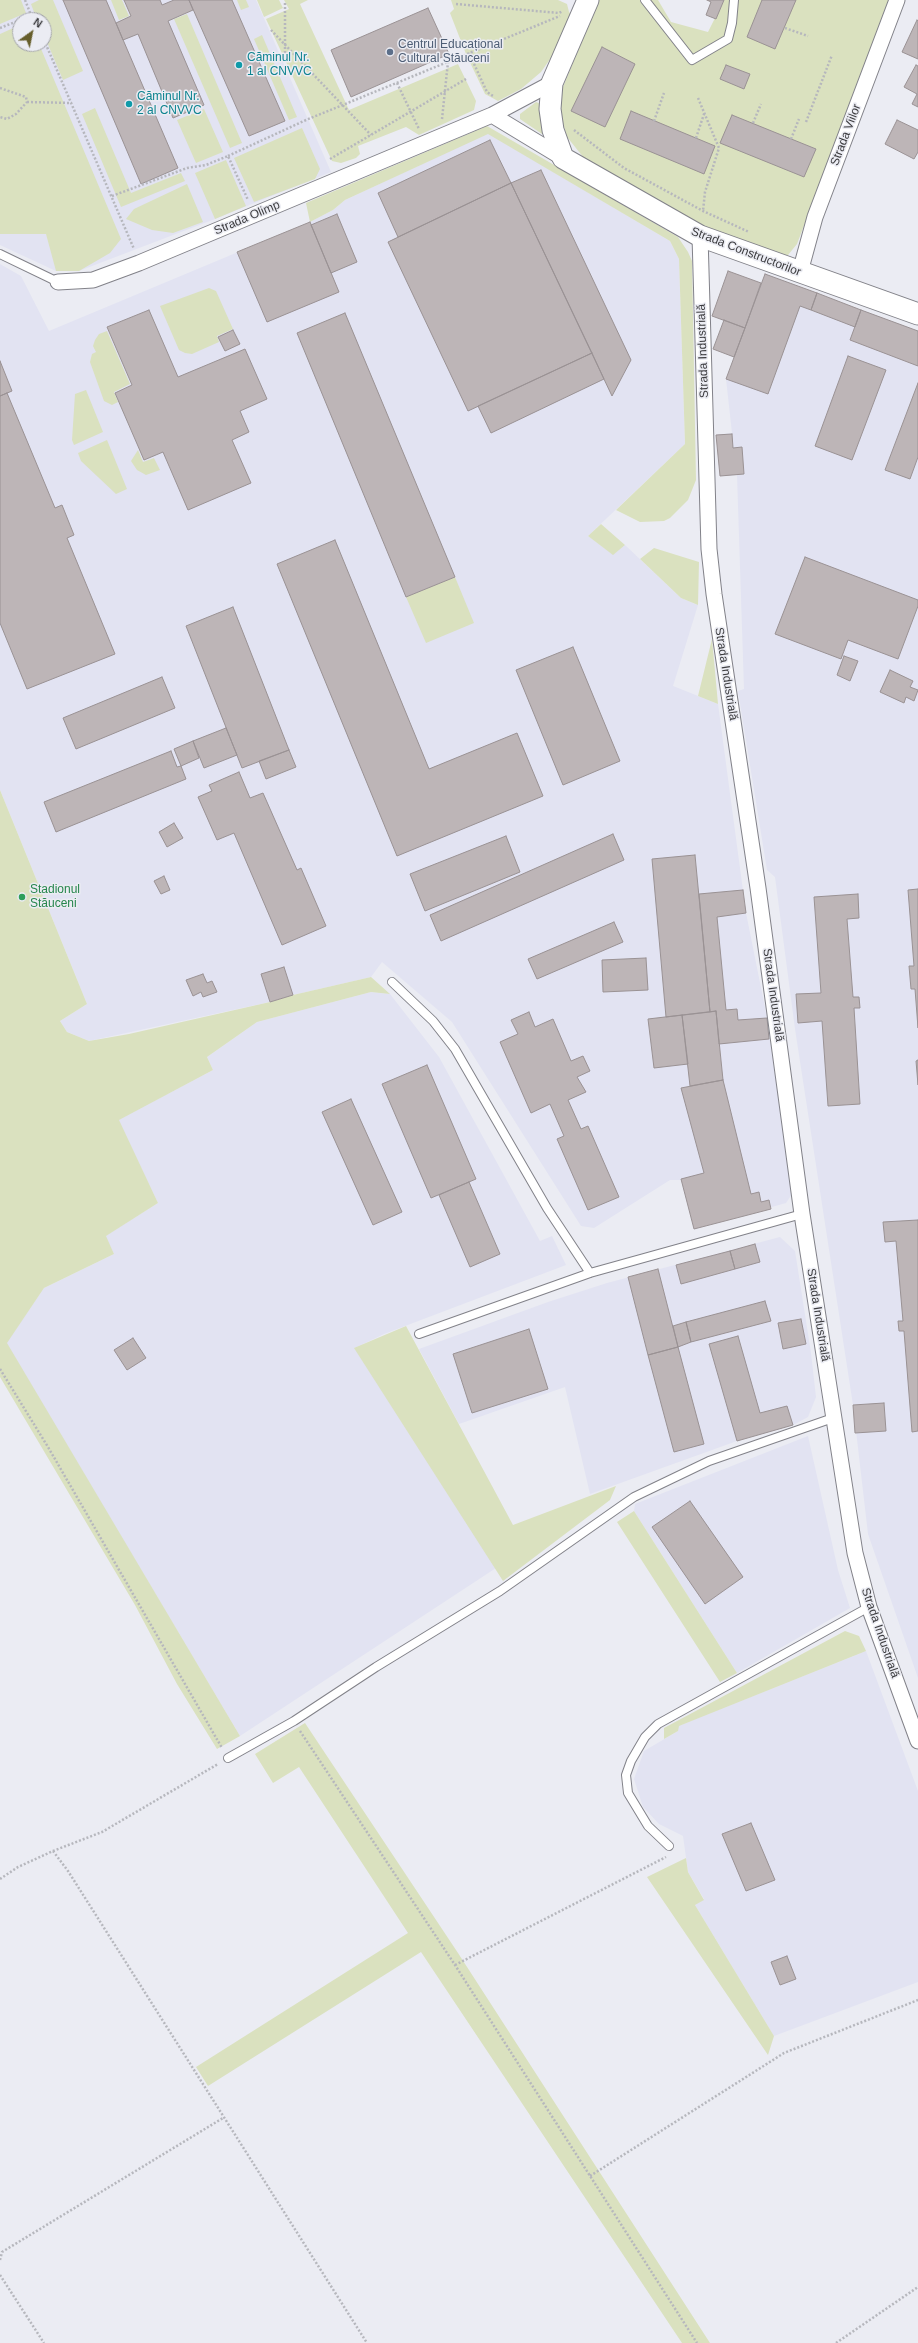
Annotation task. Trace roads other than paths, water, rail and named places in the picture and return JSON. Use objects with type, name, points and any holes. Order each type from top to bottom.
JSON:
[{"type":"street","points":[[563,158],[553,130],[550,109],[552,83],[588,0]]},
{"type":"street","name":"Strada Viilor","points":[[800,272],[815,217],[897,0]]},
{"type":"street","name":"Strada Olimp","points":[[58,282],[93,280],[139,263],[492,115],[552,83]]},
{"type":"street","points":[[492,115],[563,158]]},
{"type":"street","name":"Strada Constructorilor","points":[[563,158],[700,236],[918,314]]},
{"type":"street","name":"Strada Industrială","points":[[700,236],[709,549],[714,594],[758,888],[802,1214],[855,1553],[869,1607],[918,1741]]},
{"type":"lane","points":[[645,0],[692,60],[728,39],[732,23],[734,0]]},
{"type":"lane","name":"Strada Olimp","points":[[0,254],[58,282]]},
{"type":"lane","points":[[392,982],[433,1021],[455,1050],[547,1208],[590,1273]]},
{"type":"lane","points":[[419,1334],[590,1273],[802,1214]]},
{"type":"lane","points":[[228,1758],[294,1721],[376,1667],[500,1591],[634,1497],[709,1462],[833,1418]]},
{"type":"lane","points":[[669,1846],[648,1826],[628,1793],[626,1775],[631,1761],[645,1737],[658,1724],[869,1607]]},
{"type":"place","name":"Centrul Educațional Cultural Stăuceni","points":[[390,52]]},
{"type":"place","name":"Căminul Nr. 1 al CNVVC","points":[[239,65]]},
{"type":"place","name":"Căminul Nr. 2 al CNVVC","points":[[129,104]]},
{"type":"place","name":"Stadionul Stăuceni","points":[[22,897]]}]
